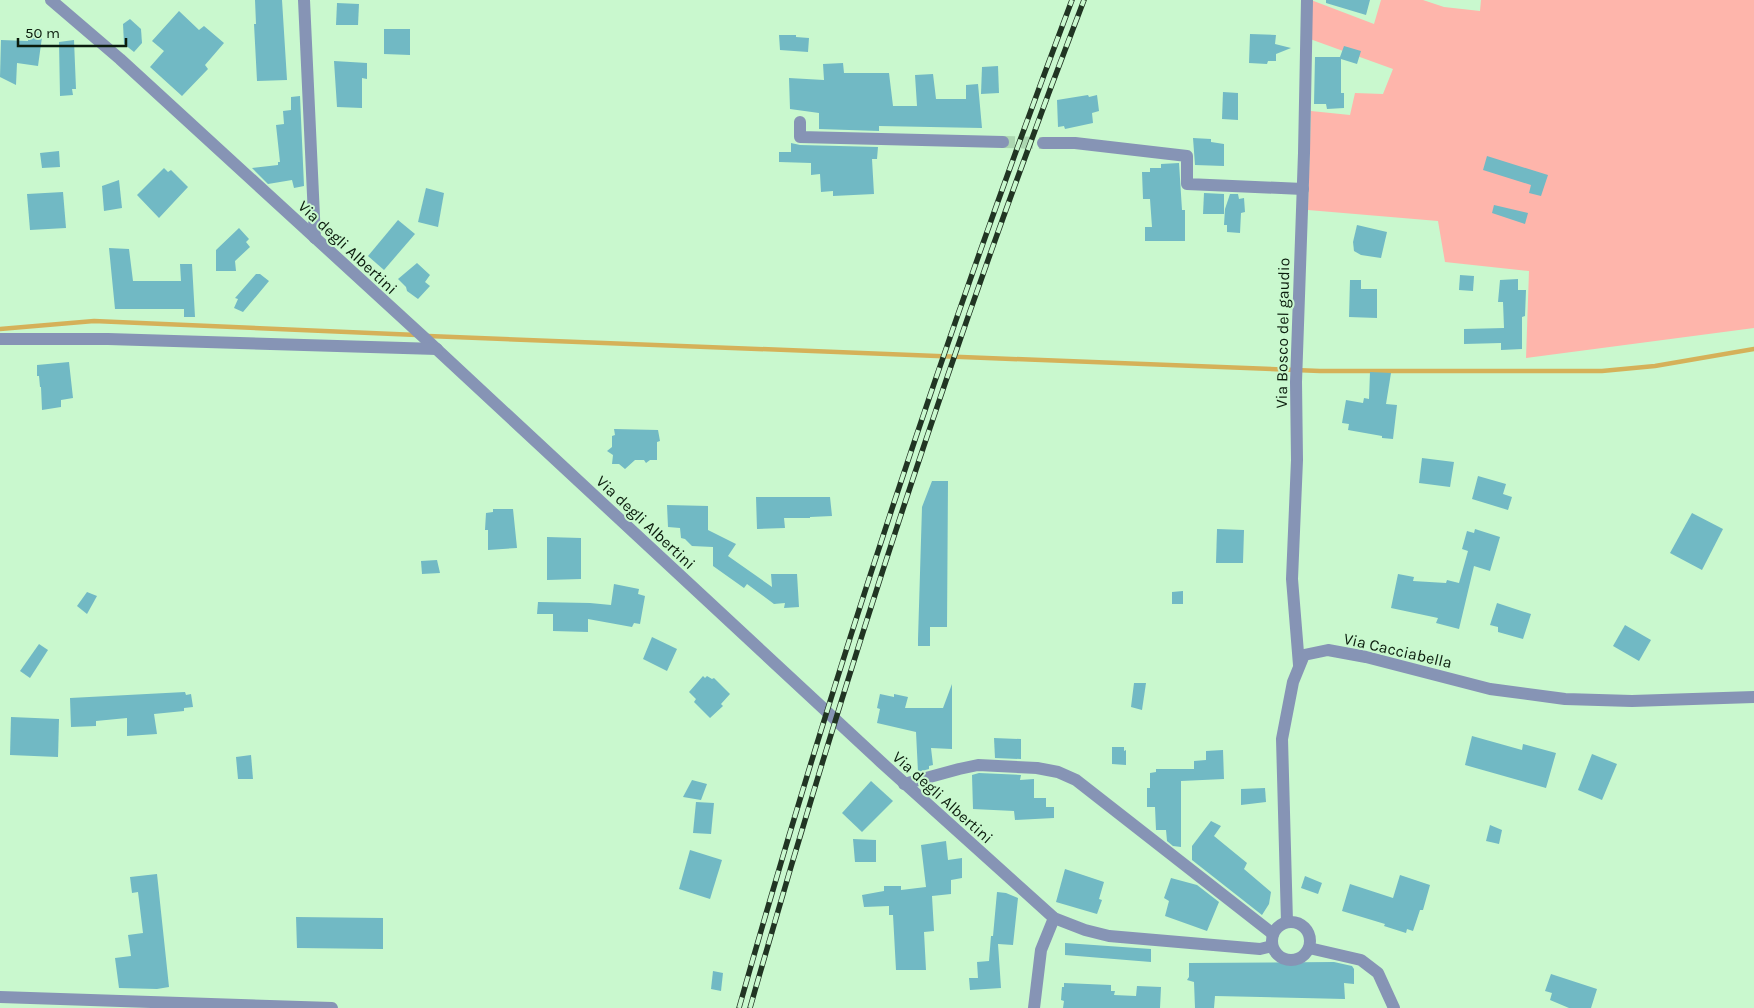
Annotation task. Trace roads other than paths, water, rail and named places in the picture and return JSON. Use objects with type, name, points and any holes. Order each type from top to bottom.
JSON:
[{"type":"street","name":"Via degli Albertini","points":[[51,0],[120,59],[432,345],[904,784],[1054,918],[1085,930],[1109,936],[1260,949],[1273,940]]},
{"type":"street","points":[[304,0],[315,238]]},
{"type":"street","name":"Via Bosco del gaudio","points":[[1299,667],[1292,579],[1297,460],[1298,312],[1307,0]]},
{"type":"street","points":[[800,122],[800,137],[1003,142]]},
{"type":"street","points":[[1043,143],[1075,143],[1188,156],[1187,184],[1303,189]]},
{"type":"street","points":[[0,339],[432,345]]},
{"type":"street","name":"Via Cacciabella","points":[[1299,667],[1304,655],[1328,650],[1366,657],[1490,689],[1565,699],[1632,701],[1754,697]]},
{"type":"street","points":[[1287,922],[1282,739],[1293,682],[1299,667]]},
{"type":"street","points":[[904,784],[978,765],[1037,768],[1058,772],[1076,780],[1273,940],[1278,955],[1292,960],[1303,956],[1309,948],[1309,936],[1303,926],[1296,922],[1287,922],[1280,926],[1273,940]]},
{"type":"street","points":[[1034,1008],[1041,950],[1054,918]]},
{"type":"street","points":[[1309,948],[1361,960],[1378,973],[1394,1008]]},
{"type":"street","points":[[0,997],[332,1008]]},
{"type":"waterway","points":[[0,329],[94,321],[417,335]]},
{"type":"waterway","points":[[428,336],[1320,371],[1602,371],[1655,366],[1754,349]]},
{"type":"tunnel","points":[[1003,142],[1043,143]]},
{"type":"railway","points":[[739,1008],[814,753],[895,501],[981,250],[1072,0]]},
{"type":"railway","points":[[750,1008],[825,753],[906,500],[992,249],[1084,0]]}]
